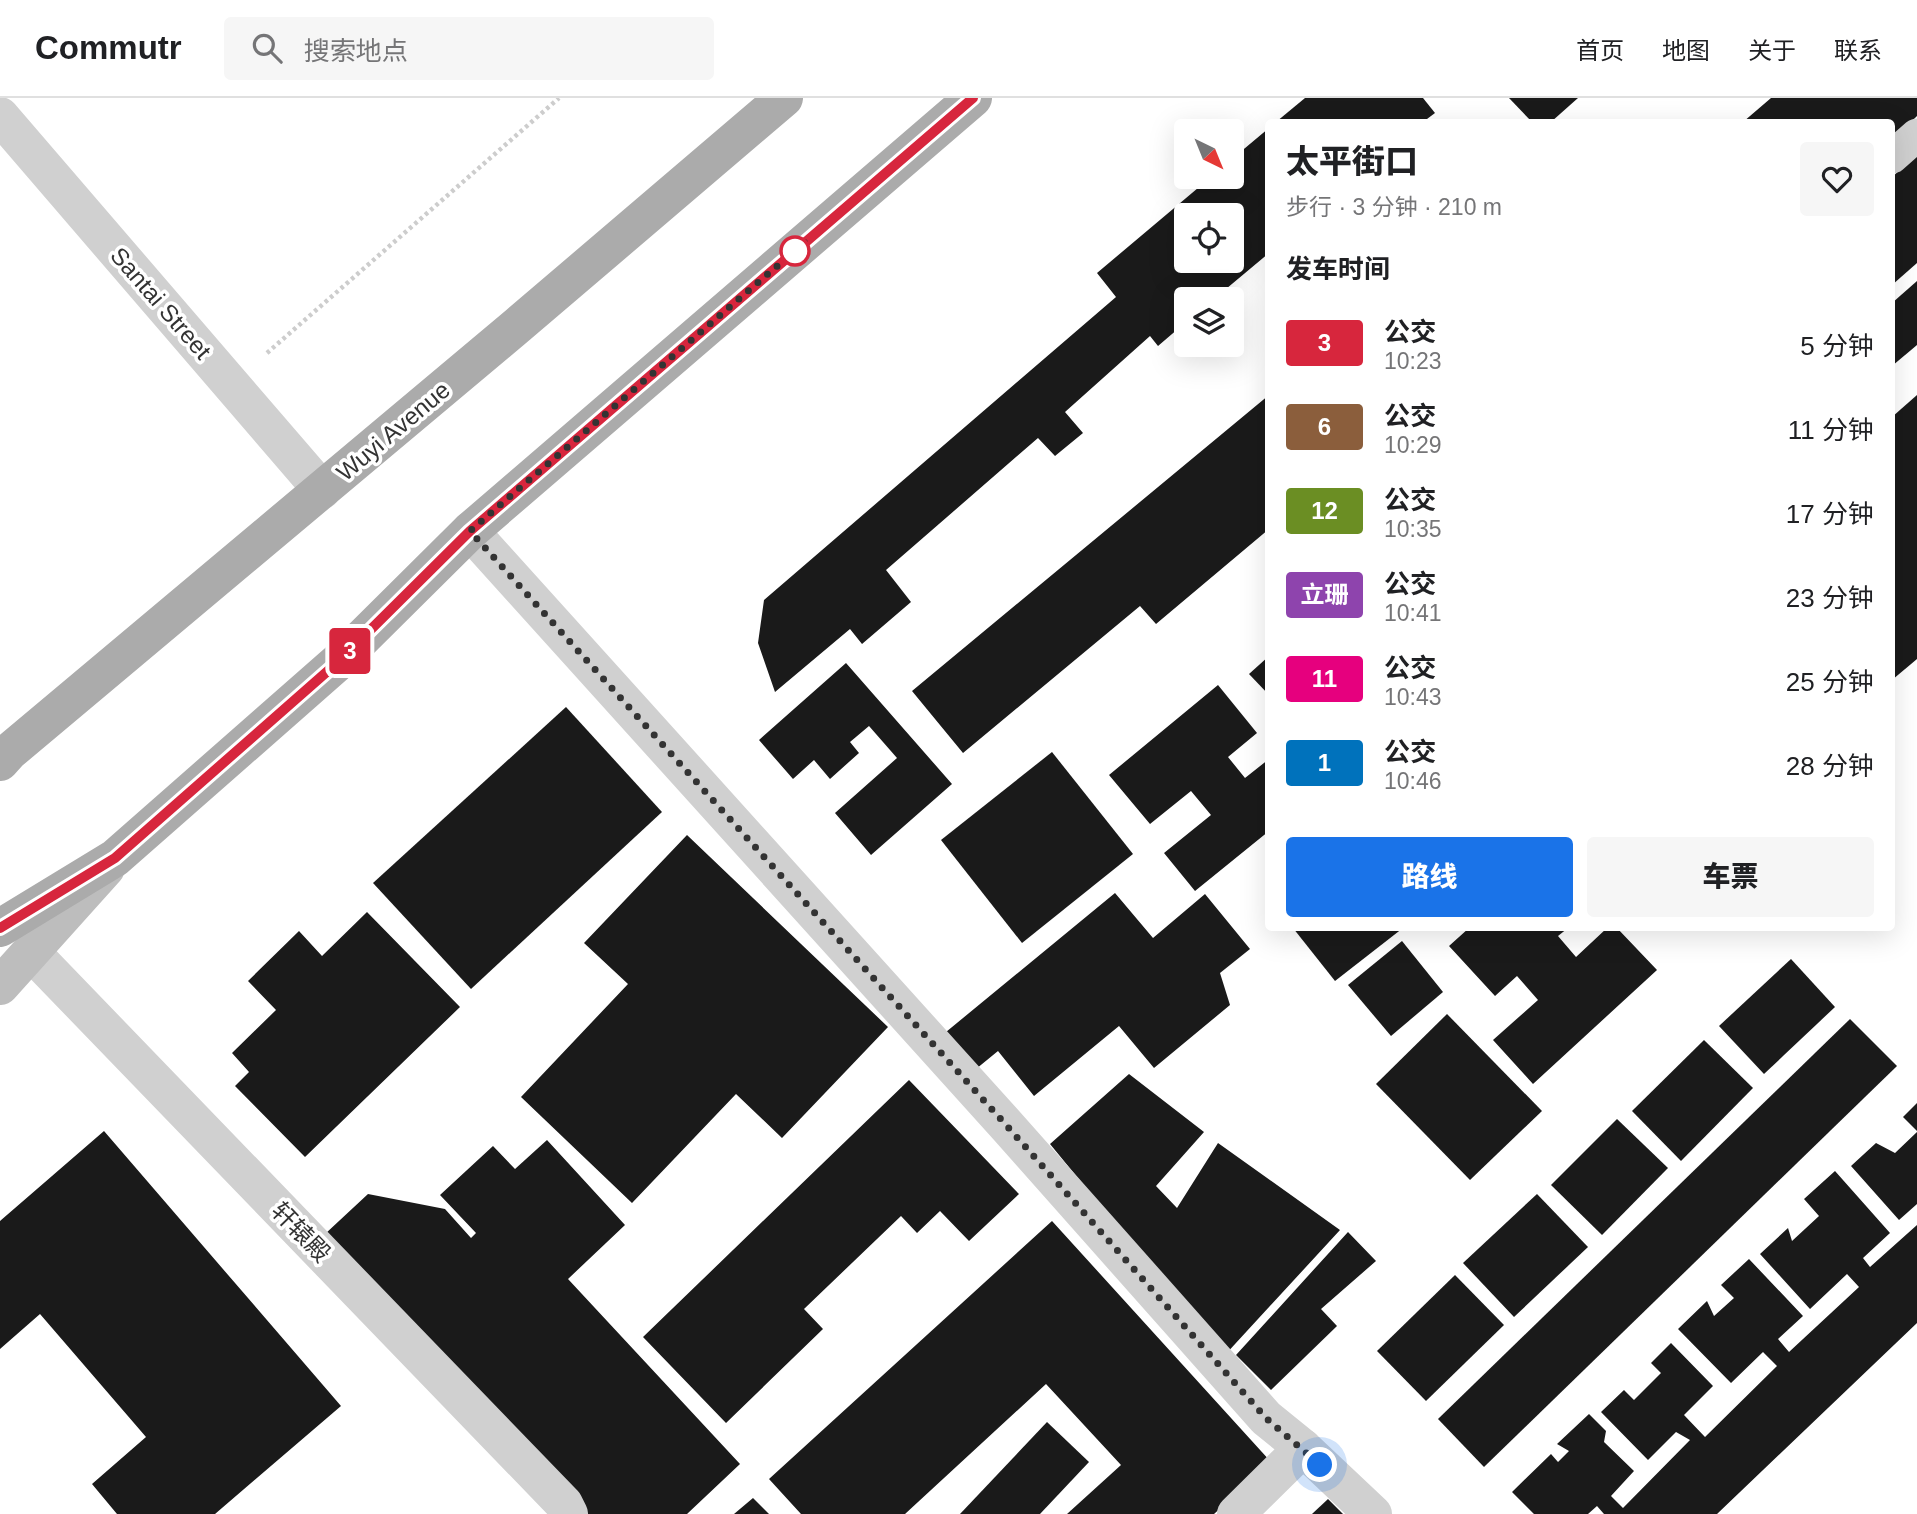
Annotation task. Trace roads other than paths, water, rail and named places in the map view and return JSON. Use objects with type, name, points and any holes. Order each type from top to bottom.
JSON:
[{"type":"main road","name":"Wuyi Avenue","points":[[3,757],[784,98]]},
{"type":"main road","points":[[0,986],[115,858],[338,662],[470,531],[973,98]]},
{"type":"main road","points":[[0,928],[115,858]]},
{"type":"street","name":"Santai Street","points":[[0,116],[321,490]]},
{"type":"street","points":[[470,531],[1007,1126],[1266,1418],[1303,1448],[1373,1514]]},
{"type":"street","name":"轩辕殿","points":[[31,952],[564,1504],[569,1514]]},
{"type":"street","points":[[1236,1514],[1303,1448]]},
{"type":"lane","points":[[1895,154],[1917,135]]}]
